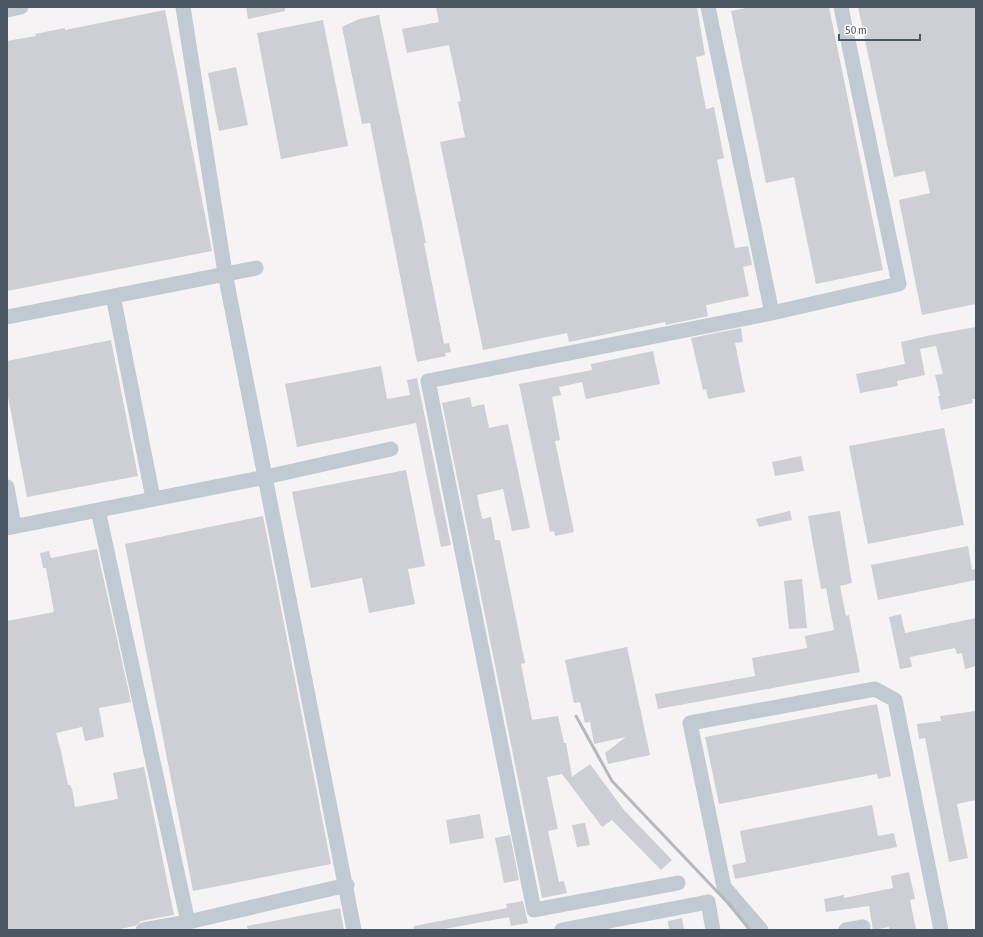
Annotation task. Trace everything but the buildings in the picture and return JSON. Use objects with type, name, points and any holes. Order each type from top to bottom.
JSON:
[{"type":"street","points":[[7,10],[21,7]]},
{"type":"street","points":[[183,7],[226,273],[347,885],[354,930]]},
{"type":"street","points":[[708,7],[772,313]]},
{"type":"street","points":[[678,883],[534,910],[428,381],[772,313],[898,284],[841,7]]},
{"type":"street","points":[[7,318],[256,268]]},
{"type":"street","points":[[113,296],[153,498]]},
{"type":"street","points":[[7,487],[11,527],[266,477],[392,450]]},
{"type":"street","points":[[98,510],[188,922]]},
{"type":"street","points":[[761,930],[724,887],[690,723],[875,688],[895,700],[940,930]]},
{"type":"street","points":[[143,930],[188,922],[347,885]]},
{"type":"street","points":[[562,930],[708,902],[713,930]]},
{"type":"street","points":[[846,930],[864,927]]},
{"type":"railway","points":[[576,716],[612,781],[728,903],[750,930]]}]
